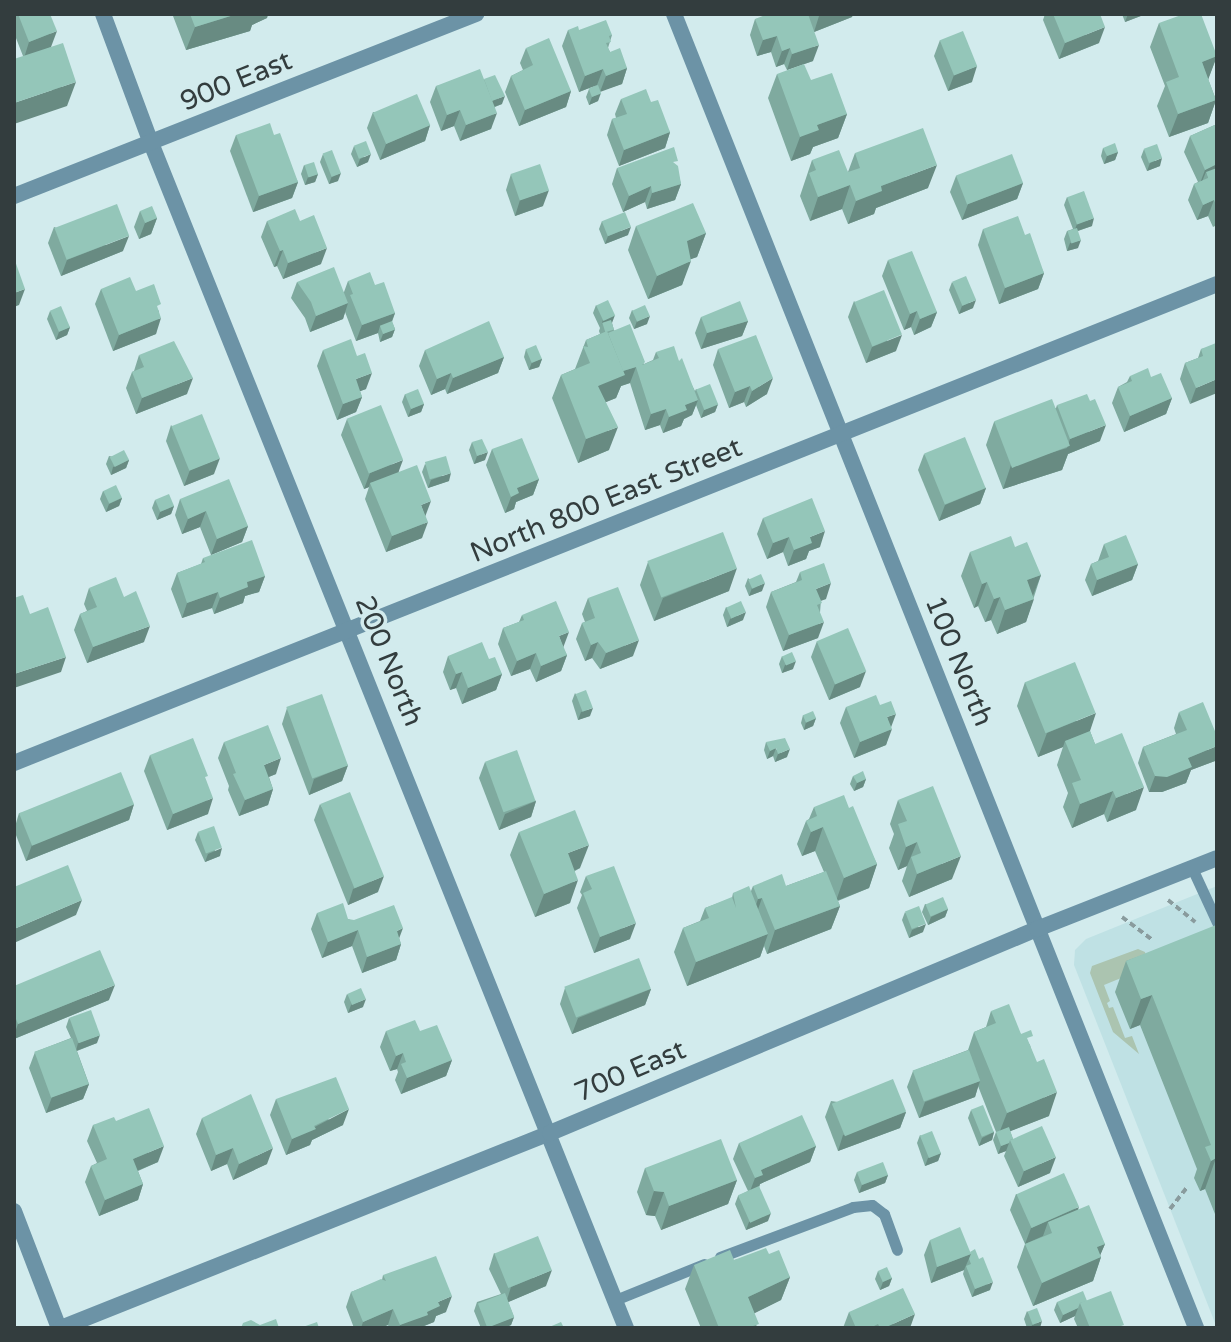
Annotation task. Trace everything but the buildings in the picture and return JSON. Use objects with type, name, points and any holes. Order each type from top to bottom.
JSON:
[{"type":"street","name":"200 North","points":[[103,14],[151,143],[626,1328]]},
{"type":"street","name":"900 East","points":[[14,196],[477,14]]},
{"type":"street","name":"100 North","points":[[674,14],[1196,1328]]},
{"type":"street","name":"North 800 East Street","points":[[14,763],[1217,284]]},
{"type":"street","name":"700 East","points":[[60,1328],[550,1133],[1037,929],[1217,858]]},
{"type":"street","points":[[14,1211],[60,1328]]},
{"type":"lane","points":[[1192,868],[1217,922]]},
{"type":"lane","points":[[615,1300],[853,1207],[872,1205],[884,1214],[897,1250]]},
{"type":"path","points":[[1146,886],[1197,923]]},
{"type":"path","points":[[1104,902],[1152,940]]},
{"type":"path","points":[[1169,1210],[1188,1186]]},
{"type":"shaded area","points":[[1217,886],[1217,1328],[1074,965],[1075,950],[1086,939]]},
{"type":"green space","points":[[1138,949],[1145,952],[1148,967],[1104,985],[1110,1001],[1107,1003],[1109,1008],[1113,1007],[1125,1038],[1132,1036],[1139,1054],[1113,1032],[1090,973],[1092,966]]}]
